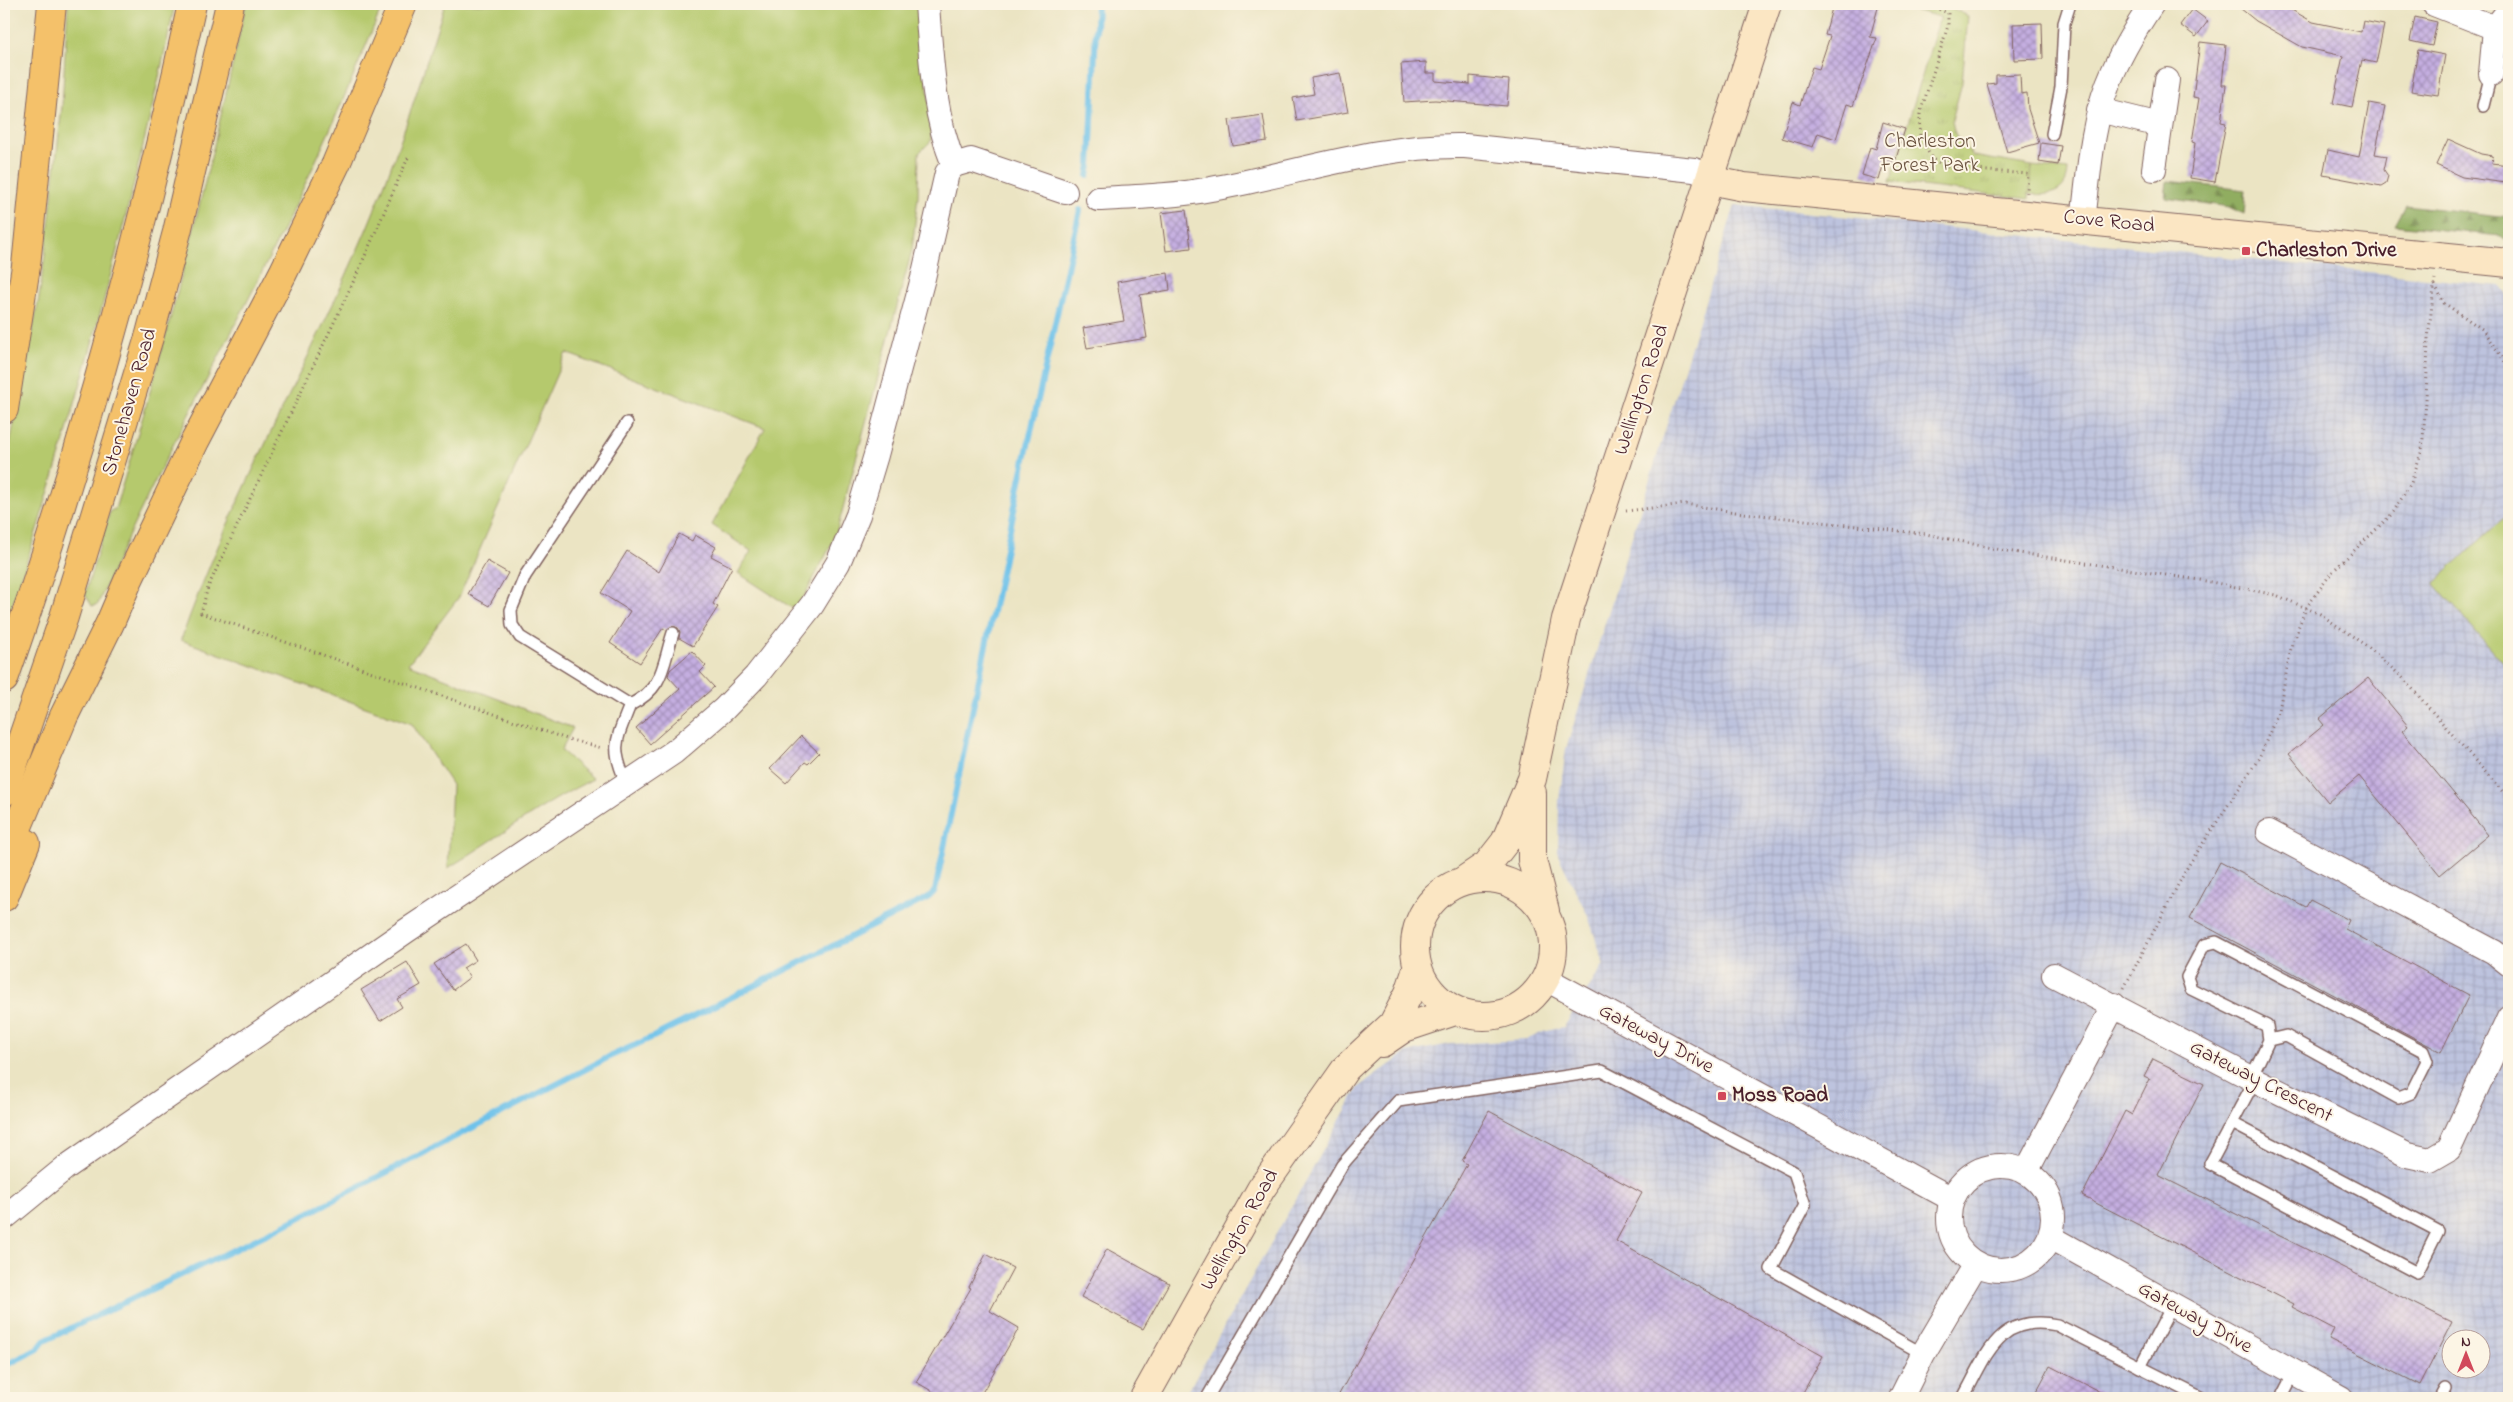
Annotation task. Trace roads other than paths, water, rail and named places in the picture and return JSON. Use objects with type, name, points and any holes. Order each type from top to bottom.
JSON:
[{"type":"main road","points":[[42,4],[46,41]]},
{"type":"main road","points":[[4,408],[28,247],[46,41],[52,4]]},
{"type":"main road","name":"Stonehaven Road","points":[[4,679],[60,512],[118,313],[151,185],[192,4]]},
{"type":"main road","name":"Stonehaven Road","points":[[4,792],[64,618],[150,334],[180,223],[230,4]]},
{"type":"main road","points":[[4,860],[64,716],[110,623],[195,441],[283,273],[336,164],[403,4]]},
{"type":"main road","points":[[4,897],[79,712],[110,623]]},
{"type":"street","points":[[927,4],[935,94],[945,143],[954,165]]},
{"type":"street","name":"Wellington Road","points":[[1466,879],[1487,865],[1506,842],[1532,779],[1566,619],[1603,512],[1767,4]]},
{"type":"street","points":[[2083,220],[2099,110],[2120,57],[2151,4]]},
{"type":"street","points":[[2434,4],[2502,19],[2491,74]]},
{"type":"street","points":[[2154,169],[2167,80]]},
{"type":"street","points":[[2099,110],[2160,125]]},
{"type":"street","points":[[1098,199],[1210,190],[1379,153],[1438,145],[1465,146],[1685,169],[1711,176]]},
{"type":"street","points":[[4,1218],[90,1151],[406,931],[674,752],[724,709],[756,676],[812,605],[838,563],[858,515],[923,278],[944,179],[954,165],[962,161],[980,162],[1065,192]]},
{"type":"street","name":"Cove Road","points":[[1711,176],[1724,183],[1744,187],[2509,263]]},
{"type":"street","name":"Wellington Road","points":[[1532,779],[1532,860],[1547,916]]},
{"type":"street","points":[[2269,832],[2494,952],[2509,964]]},
{"type":"street","points":[[1485,877],[1512,884],[1536,900],[1547,916],[1553,937],[1553,959],[1546,979],[1528,1000],[1516,1008],[1496,1015],[1476,1016],[1455,1010],[1439,1000],[1426,986],[1417,969],[1415,941],[1422,914],[1433,898],[1448,887],[1466,879],[1485,877]]},
{"type":"street","name":"Wellington Road","points":[[1144,1398],[1261,1189],[1346,1068],[1393,1024],[1409,993],[1417,969]]},
{"type":"street","name":"Gateway Crescent","points":[[2054,975],[2253,1079],[2407,1155],[2430,1160],[2449,1150],[2509,1018]]},
{"type":"street","name":"Gateway Drive","points":[[1546,979],[1952,1199]]},
{"type":"street","points":[[2026,1172],[2114,1005]]},
{"type":"street","name":"Wellington Road","points":[[1346,1068],[1404,1028],[1455,1010]]},
{"type":"street","points":[[1991,1166],[2009,1166],[2026,1172],[2043,1187],[2052,1207],[2053,1222],[2050,1237],[2041,1252],[2027,1263],[2010,1270],[1992,1270],[1976,1264],[1964,1255],[1954,1242],[1949,1228],[1948,1213],[1952,1199],[1961,1183],[1975,1172],[1991,1166]]},
{"type":"street","name":"Gateway Drive","points":[[2050,1237],[2341,1398]]},
{"type":"street","points":[[1901,1398],[1923,1354],[1976,1264]]},
{"type":"lane","points":[[2052,134],[2061,87],[2064,23],[2070,4]]},
{"type":"lane","points":[[2483,106],[2491,74]]},
{"type":"lane","points":[[627,423],[525,576],[512,610],[512,625],[520,637],[630,705]]},
{"type":"lane","points":[[627,784],[615,752],[617,737],[630,705],[646,697],[656,684],[672,633]]},
{"type":"lane","points":[[2232,1123],[2438,1231],[2417,1272],[2210,1164],[2253,1079],[2269,1040],[2267,1026],[2191,989],[2187,977],[2204,945],[2216,942],[2423,1051],[2427,1061],[2411,1094],[2398,1098],[2286,1036],[2269,1040]]},
{"type":"lane","points":[[1208,1398],[1342,1165],[1398,1101],[1602,1071],[1794,1172],[1804,1205],[1771,1269],[1923,1354]]},
{"type":"lane","points":[[2140,1367],[2172,1306]]},
{"type":"lane","points":[[1963,1398],[1996,1340],[2013,1327],[2025,1323],[2041,1322],[2057,1326],[2202,1398]]},
{"type":"lane","points":[[2281,1398],[2294,1373]]},
{"type":"waterway","points":[[1088,176],[1097,4]]},
{"type":"waterway","points":[[4,1366],[38,1349],[44,1341],[283,1226],[611,1056],[653,1037],[929,897],[935,891],[1019,486],[1080,210]]},
{"type":"place","name":"Charleston Drive","points":[[2246,251]]},
{"type":"place","name":"Moss Road","points":[[1722,1096]]},
{"type":"park label","name":"Charleston Forest Park","points":[[1930,154]]}]
